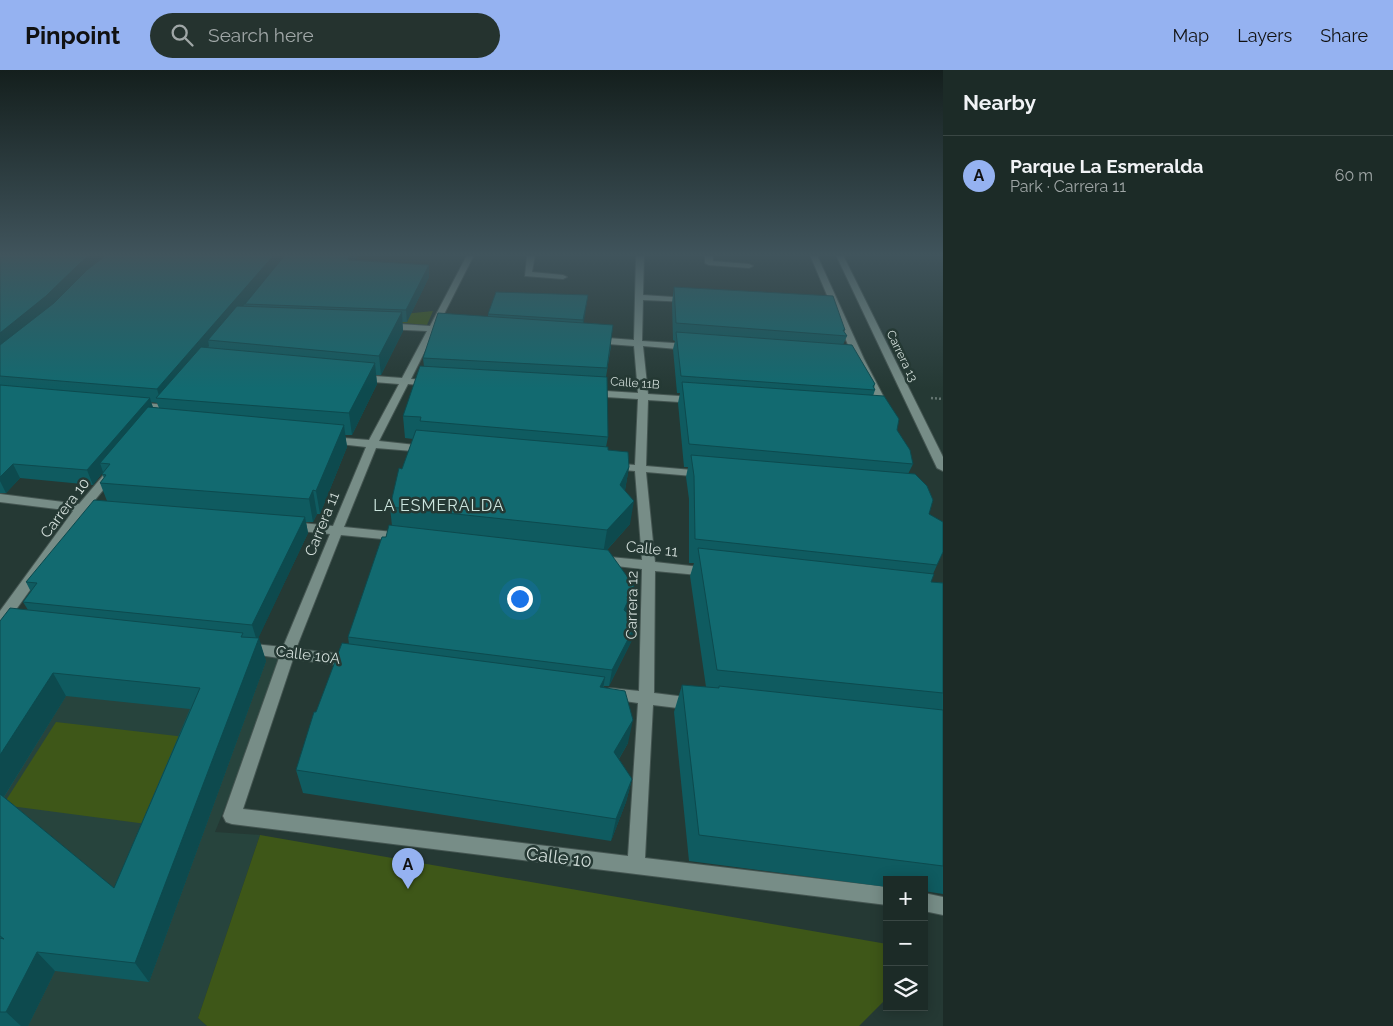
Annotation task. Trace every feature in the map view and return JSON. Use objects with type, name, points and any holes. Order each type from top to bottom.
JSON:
[{"type":"street","name":"Carrera 11","points":[[232,816],[288,652],[372,444],[448,300]]},
{"type":"street","name":"Carrera 12","points":[[636,866],[646,699],[649,565],[640,468],[643,396],[638,343],[639,300]]},
{"type":"street","points":[[690,300],[698,300]]},
{"type":"street","points":[[828,300],[854,359],[885,417]]},
{"type":"street","name":"Carrera 13","points":[[860,300],[943,468]]},
{"type":"street","points":[[374,325],[452,330]]},
{"type":"street","points":[[589,340],[696,347]]},
{"type":"street","points":[[355,377],[441,384]]},
{"type":"street","name":"Calle 11B","points":[[576,392],[702,400]]},
{"type":"street","points":[[127,404],[169,404],[156,418]]},
{"type":"street","points":[[324,439],[441,450]]},
{"type":"street","points":[[600,465],[719,476]]},
{"type":"street","name":"Carrera 10","points":[[0,622],[81,509],[116,467]]},
{"type":"street","points":[[0,498],[111,512]]},
{"type":"street","points":[[278,525],[415,539]]},
{"type":"street","name":"Calle 11","points":[[591,559],[718,573]]},
{"type":"street","points":[[0,622],[20,624]]},
{"type":"street","name":"Calle 10A","points":[[228,646],[365,662]]},
{"type":"street","points":[[597,692],[705,705]]},
{"type":"street","name":"Calle 10","points":[[232,816],[883,896]]},
{"type":"street","points":[[928,903],[943,906]]},
{"type":"shaded area","points":[[0,622],[288,652],[215,832],[260,835],[198,1018],[207,1026],[0,1026]]},
{"type":"green space","points":[[433,311],[427,325],[354,319]]},
{"type":"green space","points":[[56,722],[194,738],[154,825],[3,805]]},
{"type":"green space","points":[[260,835],[883,943],[883,1002],[859,1026],[207,1026],[198,1018]]},
{"type":"building","points":[[0,300],[42,300],[0,333]]},
{"type":"building","points":[[57,300],[235,300],[157,389],[0,376],[0,345]]},
{"type":"building","points":[[249,300],[411,300],[406,310],[245,304]]},
{"type":"building","points":[[493,300],[587,300],[583,320],[488,314]]},
{"type":"building","points":[[675,300],[834,300],[845,330],[843,330],[847,336],[676,323]]},
{"type":"building","points":[[237,306],[402,312],[379,356],[208,340]]},
{"type":"building","points":[[438,313],[613,325],[607,368],[423,358]]},
{"type":"building","points":[[676,332],[852,345],[875,384],[873,386],[875,390],[681,376]]},
{"type":"building","points":[[201,347],[375,363],[349,413],[156,398]]},
{"type":"building","points":[[420,366],[607,377],[608,437],[420,421],[421,417],[403,416]]},
{"type":"building","points":[[682,382],[884,396],[899,419],[897,430],[910,450],[913,464],[689,444]]},
{"type":"building","points":[[0,385],[150,398],[87,470],[13,464],[0,477]]},
{"type":"building","points":[[148,407],[344,425],[316,491],[313,490],[309,499],[100,483],[106,475],[102,474],[110,464],[100,463]]},
{"type":"building","points":[[416,430],[608,447],[608,450],[628,452],[629,467],[620,485],[634,501],[607,530],[390,507],[399,468],[402,469]]},
{"type":"building","points":[[691,455],[915,474],[927,486],[933,500],[929,514],[943,522],[943,552],[937,565],[695,539],[694,476]]},
{"type":"building","points":[[94,500],[305,517],[252,625],[23,602],[37,583],[26,582]]},
{"type":"building","points":[[389,525],[608,550],[634,586],[624,610],[637,622],[612,670],[348,637],[382,537],[386,537]]},
{"type":"building","points":[[698,548],[934,574],[931,582],[943,583],[943,693],[717,670]]},
{"type":"building","points":[[10,608],[243,633],[241,637],[259,638],[135,963],[37,952],[6,1012],[0,1012],[0,938],[4,939],[0,936],[0,794],[114,888],[200,688],[53,673],[0,755],[0,621]]},
{"type":"building","points":[[342,643],[605,677],[600,687],[625,691],[633,720],[614,752],[632,779],[616,819],[296,770],[314,712],[316,712]]},
{"type":"building","points":[[682,685],[719,688],[719,686],[943,710],[943,866],[699,835]]},
{"type":"place","name":"Parque La Esmeralda","points":[[408,889]]},
{"type":"district","name":"LA ESMERALDA","points":[[439,505]]}]
